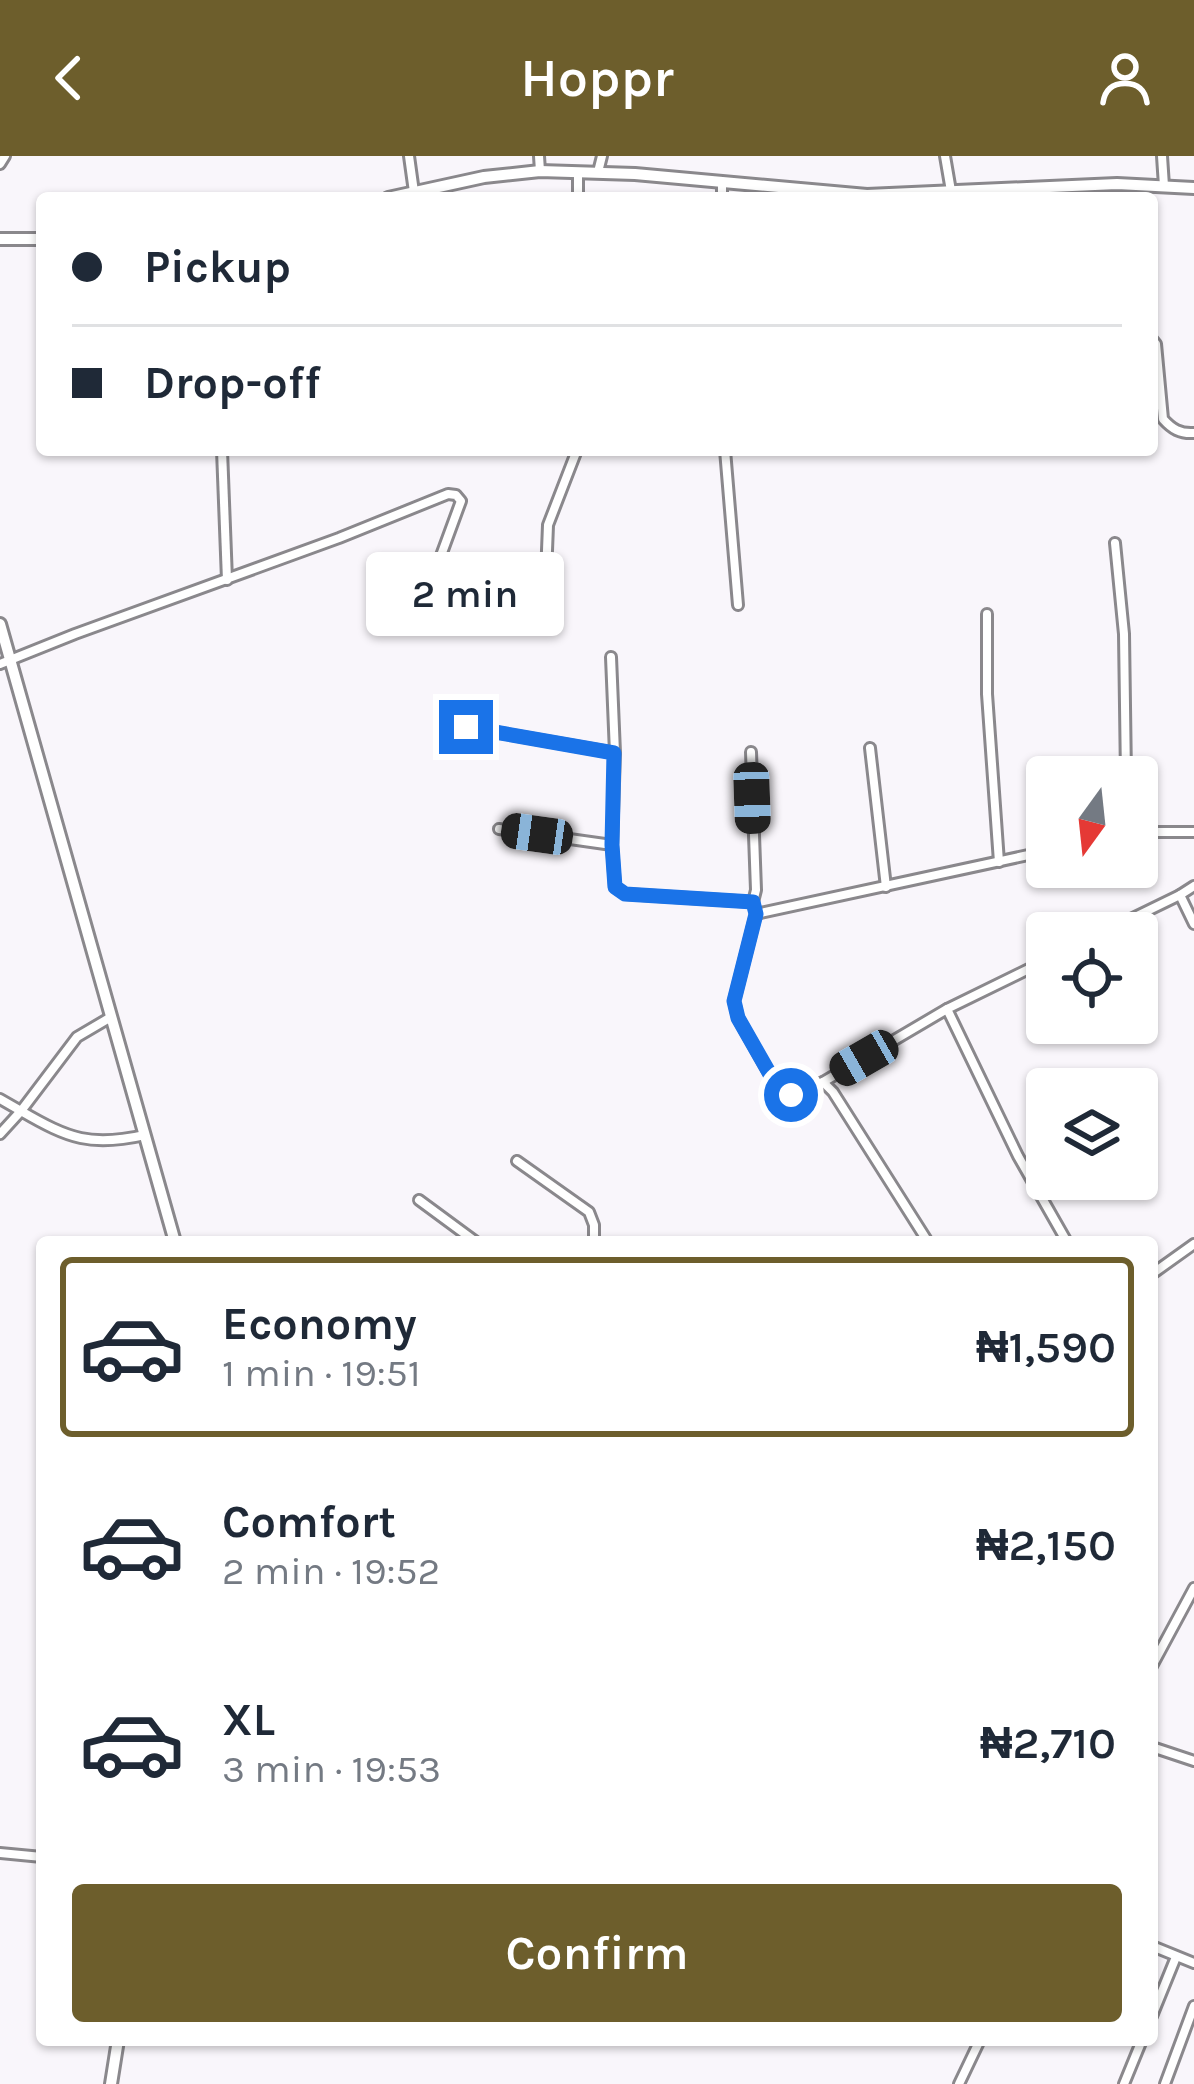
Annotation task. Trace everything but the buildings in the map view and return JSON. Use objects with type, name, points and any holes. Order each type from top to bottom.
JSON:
[{"type":"main road","points":[[414,192],[540,171],[831,192]]},
{"type":"main road","points":[[1023,192],[1117,184],[1194,188]]},
{"type":"main road","points":[[930,192],[967,192]]},
{"type":"main road","points":[[0,239],[36,239]]},
{"type":"main road","points":[[0,624],[5,662],[174,1236]]},
{"type":"main road","points":[[111,2084],[117,2046]]},
{"type":"street","points":[[0,164],[5,156]]},
{"type":"street","points":[[409,156],[414,192]]},
{"type":"street","points":[[538,156],[540,171]]},
{"type":"street","points":[[598,172],[602,156]]},
{"type":"street","points":[[945,156],[951,191]]},
{"type":"street","points":[[1162,156],[1164,186]]},
{"type":"street","points":[[578,171],[578,192]]},
{"type":"street","points":[[722,183],[722,192]]},
{"type":"street","points":[[1158,365],[1163,419],[1183,434],[1194,433]]},
{"type":"street","points":[[222,456],[227,581]]},
{"type":"street","points":[[544,626],[548,525],[575,456]]},
{"type":"street","points":[[725,456],[739,605]]},
{"type":"street","points":[[5,662],[448,494],[456,495],[461,501],[421,610]]},
{"type":"street","points":[[1114,543],[1124,634],[1126,756]]},
{"type":"street","points":[[987,614],[987,694],[999,862]]},
{"type":"street","points":[[610,657],[615,887],[625,894],[753,902]]},
{"type":"street","points":[[466,727],[614,753]]},
{"type":"street","points":[[869,748],[886,887]]},
{"type":"street","points":[[751,752],[756,914],[734,1001],[738,1018],[779,1090],[791,1095],[823,1082],[947,1009],[1026,970]]},
{"type":"street","points":[[499,829],[612,845]]},
{"type":"street","points":[[1158,832],[1194,832]]},
{"type":"street","points":[[756,914],[1026,856]]},
{"type":"street","points":[[1145,912],[1194,886]]},
{"type":"street","points":[[1180,895],[1194,924]]},
{"type":"street","points":[[947,1009],[1063,1236]]},
{"type":"street","points":[[0,1134],[76,1037],[111,1017]]},
{"type":"street","points":[[823,1082],[924,1236]]},
{"type":"street","points":[[0,1099],[74,1138],[114,1142],[146,1135]]},
{"type":"street","points":[[517,1161],[589,1212],[593,1236]]},
{"type":"street","points":[[418,1200],[468,1236]]},
{"type":"street","points":[[1158,1270],[1194,1244]]},
{"type":"street","points":[[1180,1256],[1194,1264]]},
{"type":"street","points":[[1158,1655],[1194,1588]]},
{"type":"street","points":[[1158,1749],[1194,1760]]},
{"type":"street","points":[[0,1853],[36,1857]]},
{"type":"street","points":[[1158,1949],[1194,1963]]},
{"type":"street","points":[[1158,2002],[1177,1957]]},
{"type":"street","points":[[1165,2084],[1194,2006]]},
{"type":"street","points":[[959,2084],[977,2046]]},
{"type":"street","points":[[1124,2084],[1140,2046]]},
{"type":"route","points":[[466,727],[614,753],[615,887],[625,894],[753,902],[756,914],[734,1001],[738,1018],[779,1090],[791,1095]]}]
